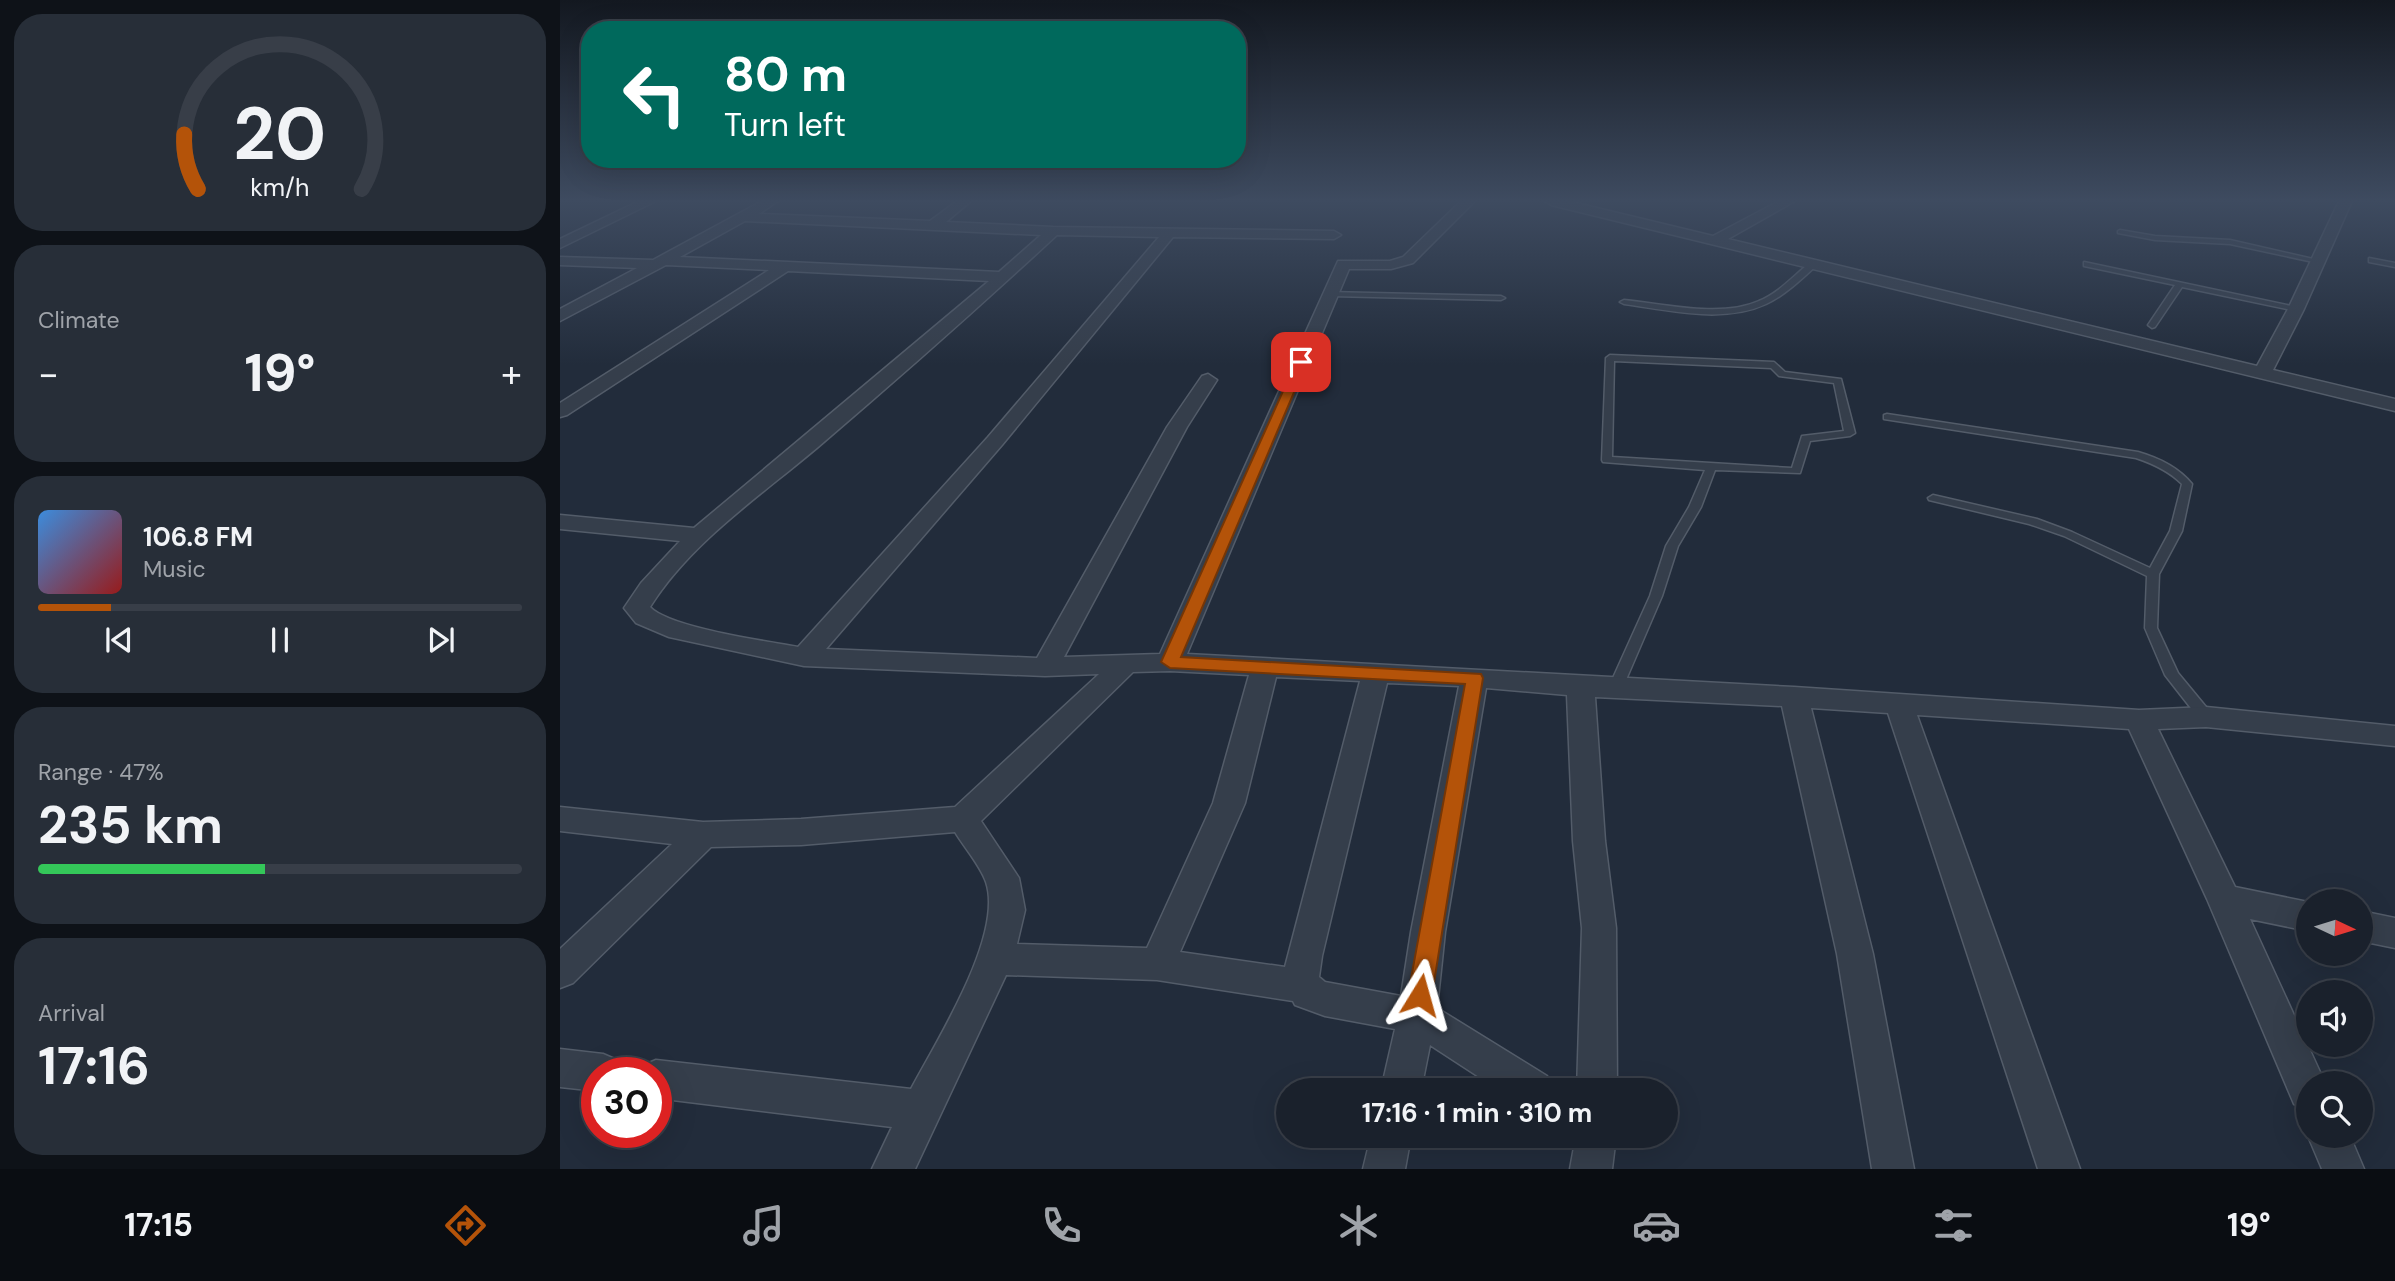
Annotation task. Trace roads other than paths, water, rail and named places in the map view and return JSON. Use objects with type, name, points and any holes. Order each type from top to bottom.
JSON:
[{"type":"street","points":[[560,316],[669,256]]},
{"type":"street","points":[[1027,256],[700,536],[646,591],[637,607],[645,617],[678,631],[804,657],[1045,667],[1170,662],[1474,678],[1615,689],[1794,696],[2139,720],[2206,717],[2395,736]]},
{"type":"street","points":[[804,657],[995,441],[1150,256]]},
{"type":"street","points":[[1170,662],[1343,264],[1391,265],[1408,260],[1413,256]]},
{"type":"street","points":[[1780,256],[2395,405]]},
{"type":"street","points":[[2262,373],[2321,256]]},
{"type":"street","points":[[560,261],[785,266],[1003,277]]},
{"type":"street","points":[[560,411],[785,266]]},
{"type":"street","points":[[1045,667],[1177,427],[1208,380]]},
{"type":"street","points":[[560,522],[700,536]]},
{"type":"street","points":[[560,819],[703,835],[801,832],[963,819],[1126,664]]},
{"type":"street","points":[[1157,964],[1229,803],[1265,667]]},
{"type":"street","points":[[1376,673],[1304,956],[1301,978],[1308,993],[1325,999],[1417,1016],[1515,1078]]},
{"type":"street","points":[[1404,1078],[1417,1016],[1428,932],[1474,678]]},
{"type":"street","points":[[1580,687],[1589,841],[1600,928],[1597,1078]]},
{"type":"street","points":[[1794,696],[1855,954],[1893,1169]]},
{"type":"street","points":[[1899,705],[2059,1169]]},
{"type":"street","points":[[2139,720],[2224,899],[2300,1071]]},
{"type":"street","points":[[893,1169],[996,959],[1008,910],[1002,878],[963,819]]},
{"type":"street","points":[[560,972],[703,835]]},
{"type":"street","points":[[2224,899],[2296,914]]},
{"type":"street","points":[[2373,928],[2395,933]]},
{"type":"street","points":[[996,959],[1157,964],[1305,986]]},
{"type":"street","points":[[560,1068],[581,1070]]},
{"type":"street","points":[[672,1081],[920,1110]]},
{"type":"street","points":[[1384,1169],[1388,1148]]},
{"type":"street","points":[[1591,1169],[1594,1148]]},
{"type":"street","points":[[2334,1148],[2343,1169]]},
{"type":"lane","points":[[2293,256],[2318,261]]},
{"type":"lane","points":[[2372,260],[2395,265]]},
{"type":"lane","points":[[1623,302],[1720,310],[1748,308],[1764,302],[1814,264]]},
{"type":"lane","points":[[2087,264],[2296,309]]},
{"type":"lane","points":[[2152,325],[2180,284]]},
{"type":"lane","points":[[1331,294],[1501,298]]},
{"type":"lane","points":[[1610,358],[1774,365],[1782,374],[1838,381],[1850,433],[1806,438],[1796,471],[1711,467],[1607,460],[1610,358]]},
{"type":"lane","points":[[1887,417],[2138,455],[2179,474],[2187,484],[2176,531],[2153,574],[2151,628],[2172,675],[2206,717]]},
{"type":"lane","points":[[1615,689],[1656,596],[1672,546],[1695,507],[1711,467]]},
{"type":"lane","points":[[1933,498],[2033,521],[2068,534],[2153,574]]}]
